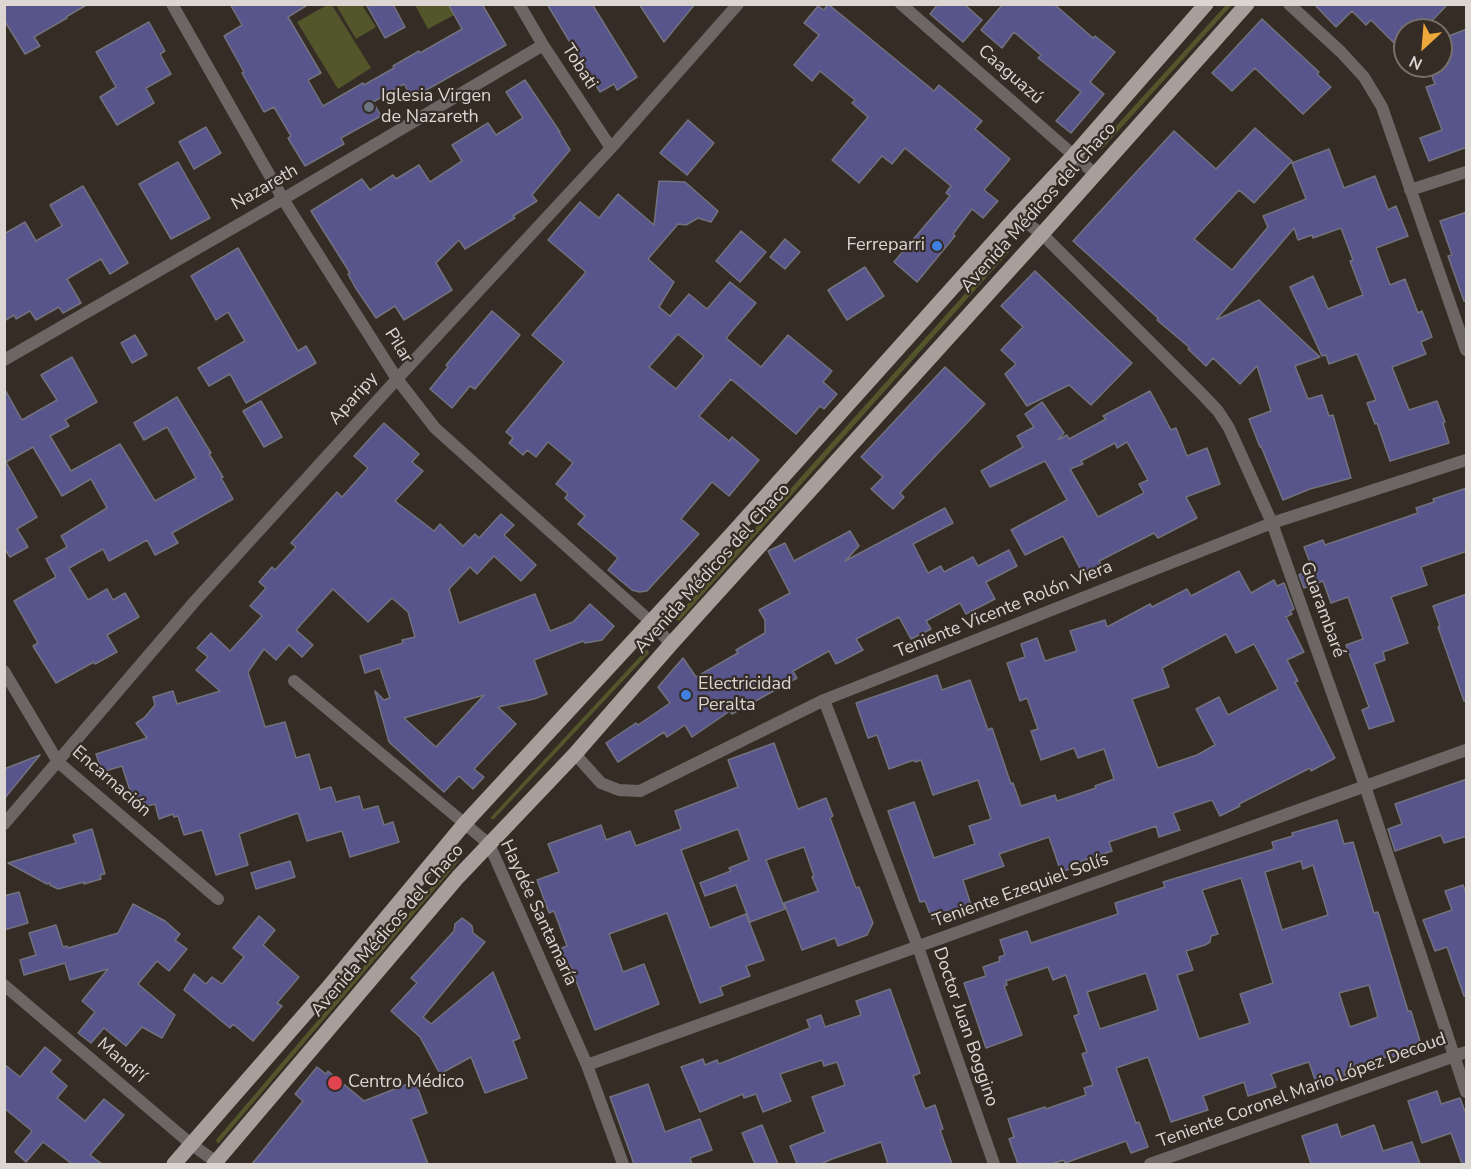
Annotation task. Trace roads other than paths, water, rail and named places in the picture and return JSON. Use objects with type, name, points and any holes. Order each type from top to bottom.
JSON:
[{"type":"main road","name":"Avenida Médicos del Chaco","points":[[174,1164],[326,990],[465,823],[651,622],[1074,155],[1206,4]]},
{"type":"main road","name":"Avenida Médicos del Chaco","points":[[216,1164],[458,878],[575,754],[671,644],[1247,4]]},
{"type":"street","name":"Pilar","points":[[172,4],[283,199],[397,379],[435,428],[651,622],[671,644]]},
{"type":"street","name":"Tobati","points":[[519,4],[543,45],[611,148]]},
{"type":"street","name":"Aparipy","points":[[4,824],[195,601],[611,148],[738,4]]},
{"type":"street","name":"Caaguazú","points":[[901,4],[1095,174]]},
{"type":"street","points":[[1290,4],[1364,77],[1382,107],[1467,350]]},
{"type":"street","name":"Nazareth","points":[[4,360],[543,45]]},
{"type":"street","points":[[1410,190],[1467,172]]},
{"type":"street","name":"Guarambaré","points":[[1017,216],[1042,234],[1218,411],[1229,428],[1272,523],[1365,786],[1467,1092]]},
{"type":"street","name":"Teniente Vicente Rolón Viera","points":[[575,754],[601,783],[619,790],[640,791],[824,700],[1272,523],[1467,460]]},
{"type":"street","name":"Encarnación","points":[[4,671],[58,762],[218,899]]},
{"type":"street","name":"Haydée Santamaría","points":[[294,681],[489,844],[587,1065],[623,1164]]},
{"type":"street","name":"Doctor Juan Boggino","points":[[824,700],[918,947],[994,1164]]},
{"type":"street","name":"Teniente Ezequiel Solís","points":[[587,1065],[1467,750]]},
{"type":"street","name":"Mandi'í","points":[[4,985],[216,1164]]},
{"type":"street","name":"Teniente Coronel Mario López Decoud","points":[[1150,1164],[1467,1052]]},
{"type":"place","name":"Iglesia Virgen de Nazareth","points":[[369,107]]},
{"type":"place","name":"Ferreparri","points":[[937,246]]},
{"type":"place","name":"Electricidad Peralta","points":[[686,695]]},
{"type":"place","name":"Centro Médico","points":[[335,1083]]}]
